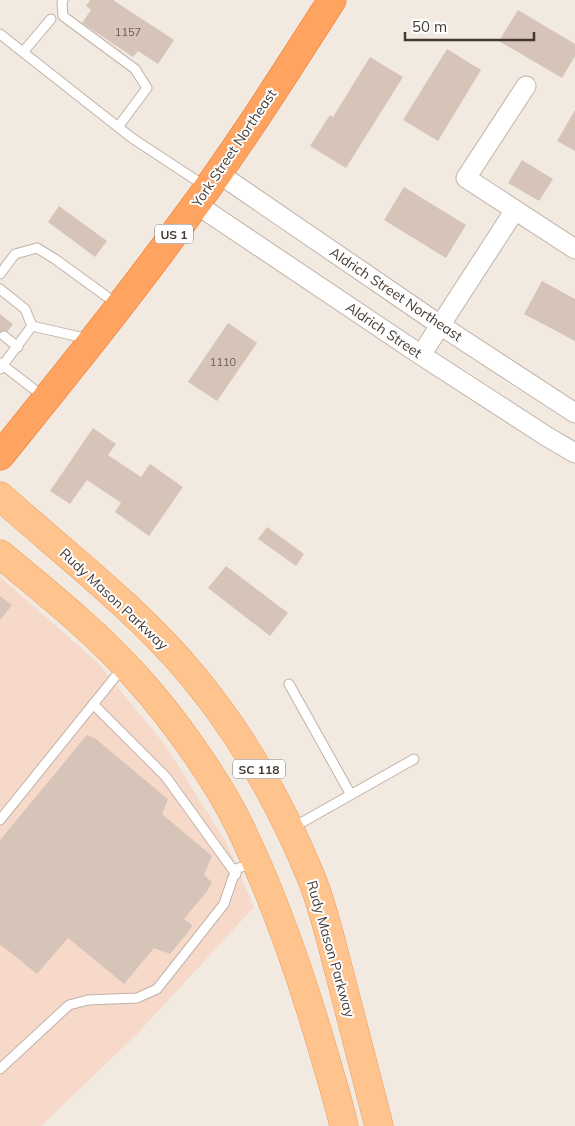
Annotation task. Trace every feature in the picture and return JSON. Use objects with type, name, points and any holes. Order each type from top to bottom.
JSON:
[{"type":"highway","name":"York Street Northeast","points":[[0,456],[94,340],[207,188],[284,76],[332,0]]},
{"type":"main road","name":"Rudy Mason Parkway","points":[[0,496],[98,581],[155,634],[192,675],[224,716],[258,768],[290,830],[311,878],[325,920],[380,1126]]},
{"type":"main road","name":"SC 118","points":[[0,554],[54,599],[125,665],[162,709],[211,777],[239,825],[246,869],[280,919],[299,974],[344,1126]]},
{"type":"street","points":[[526,86],[466,178],[575,249]]},
{"type":"street","name":"Aldrich Street Northeast","points":[[207,188],[440,325],[575,413]]},
{"type":"street","name":"Aldrich Street","points":[[207,188],[421,355],[575,453]]},
{"type":"street","points":[[421,355],[515,210]]},
{"type":"lane","points":[[63,0],[63,16],[135,69],[147,88],[118,127]]},
{"type":"lane","points":[[23,52],[51,19]]},
{"type":"lane","points":[[0,34],[132,138],[207,188]]},
{"type":"lane","points":[[0,274],[15,254],[37,248],[120,306]]},
{"type":"lane","points":[[0,289],[25,308],[32,326]]},
{"type":"lane","points":[[32,326],[94,340]]},
{"type":"lane","points":[[32,326],[18,347],[1,366],[46,399]]},
{"type":"lane","points":[[4,336],[18,347]]},
{"type":"lane","points":[[0,820],[125,665]]},
{"type":"lane","points":[[289,684],[351,795]]},
{"type":"lane","points":[[0,1069],[69,1004],[88,1000],[137,998],[157,989],[224,904],[246,869],[166,777],[94,704]]},
{"type":"lane","points":[[290,830],[414,758]]},
{"type":"shaded area","points":[[0,577],[98,663],[165,745],[226,842],[254,907],[137,1034],[41,1126],[0,1126]]},
{"type":"building","points":[[90,0],[113,0],[174,40],[158,64],[138,51],[133,57],[82,23],[91,10],[86,6]]},
{"type":"building","points":[[518,10],[575,44],[575,56],[562,78],[499,41]]},
{"type":"building","points":[[447,49],[481,70],[438,141],[403,120]]},
{"type":"building","points":[[370,57],[403,77],[346,168],[310,146],[330,115],[333,117]]},
{"type":"building","points":[[575,110],[575,151],[557,141]]},
{"type":"building","points":[[522,160],[553,179],[539,201],[508,183]]},
{"type":"building","points":[[404,187],[466,225],[446,258],[384,220]]},
{"type":"building","points":[[59,206],[107,241],[95,257],[48,222]]},
{"type":"building","points":[[542,281],[575,299],[575,341],[524,314]]},
{"type":"building","points":[[0,314],[13,324],[0,341]]},
{"type":"building","points":[[228,323],[257,343],[217,401],[188,382]]},
{"type":"building","points":[[93,428],[116,444],[108,455],[141,477],[150,464],[183,487],[149,536],[115,512],[121,503],[87,480],[70,504],[50,491]]},
{"type":"building","points":[[267,527],[304,554],[296,566],[258,539]]},
{"type":"building","points":[[226,566],[288,613],[270,636],[208,588]]},
{"type":"building","points":[[0,596],[12,605],[0,620]]},
{"type":"building","points":[[87,735],[96,739],[168,799],[162,814],[212,856],[204,875],[212,882],[208,890],[184,919],[192,925],[190,930],[170,954],[154,948],[124,984],[68,938],[37,974],[1,945],[0,947],[0,840]]}]
